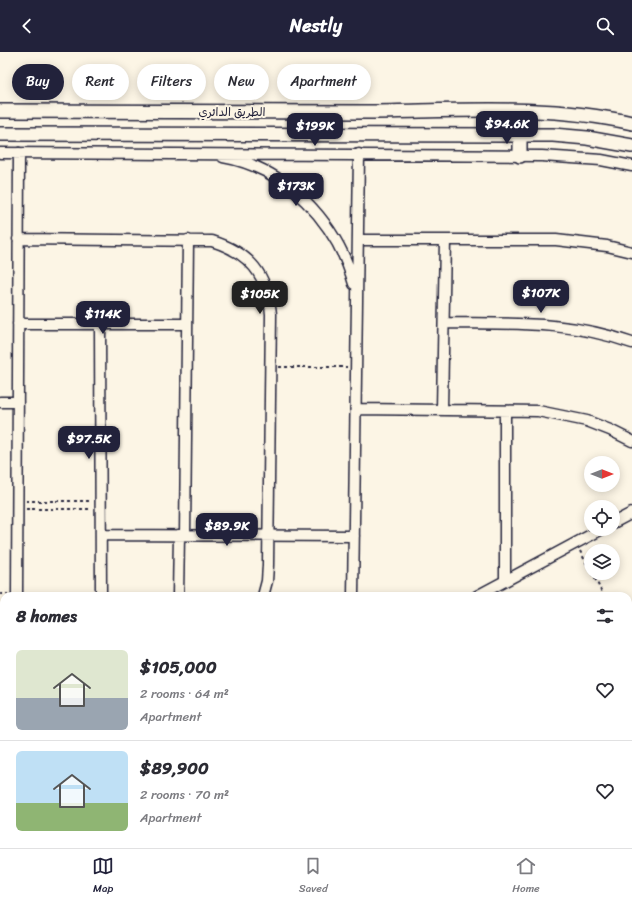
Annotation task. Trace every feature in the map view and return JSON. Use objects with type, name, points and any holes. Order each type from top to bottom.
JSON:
[{"type":"main road","name":"الطريق الدائري","points":[[0,111],[520,111],[584,115],[632,123]]},
{"type":"main road","points":[[203,112],[203,135]]},
{"type":"main road","name":"الطريق الدائري","points":[[0,134],[520,134],[587,138],[632,146]]},
{"type":"main road","points":[[520,134],[520,156]]},
{"type":"street","points":[[0,153],[359,154],[572,157],[632,166]]},
{"type":"street","points":[[17,592],[19,153]]},
{"type":"street","points":[[202,153],[229,158],[256,167],[281,181],[303,198],[322,219],[338,243],[350,269],[357,297]]},
{"type":"street","points":[[353,592],[359,154]]},
{"type":"street","points":[[18,239],[212,241],[228,246],[243,255],[255,267],[264,281],[270,297],[271,368],[269,536],[267,581],[264,592]]},
{"type":"street","points":[[178,592],[182,535],[188,240]]},
{"type":"street","points":[[358,240],[556,240],[601,245],[632,252]]},
{"type":"street","points":[[442,410],[445,240]]},
{"type":"street","points":[[444,323],[555,325],[590,330],[632,343]]},
{"type":"street","points":[[18,324],[187,324]]},
{"type":"street","points":[[100,324],[101,592]]},
{"type":"street","points":[[0,402],[18,402]]},
{"type":"street","points":[[356,409],[538,411],[563,415],[604,427],[632,441]]},
{"type":"street","points":[[505,411],[505,581]]},
{"type":"street","points":[[620,519],[632,513]]},
{"type":"street","points":[[101,535],[354,536]]},
{"type":"street","points":[[484,592],[589,536]]},
{"type":"path","points":[[271,368],[356,366]]},
{"type":"path","points":[[18,505],[101,505]]},
{"type":"path","points":[[18,505],[101,505]]},
{"type":"path","points":[[576,543],[584,558]]},
{"type":"path","points":[[595,580],[602,592]]}]
